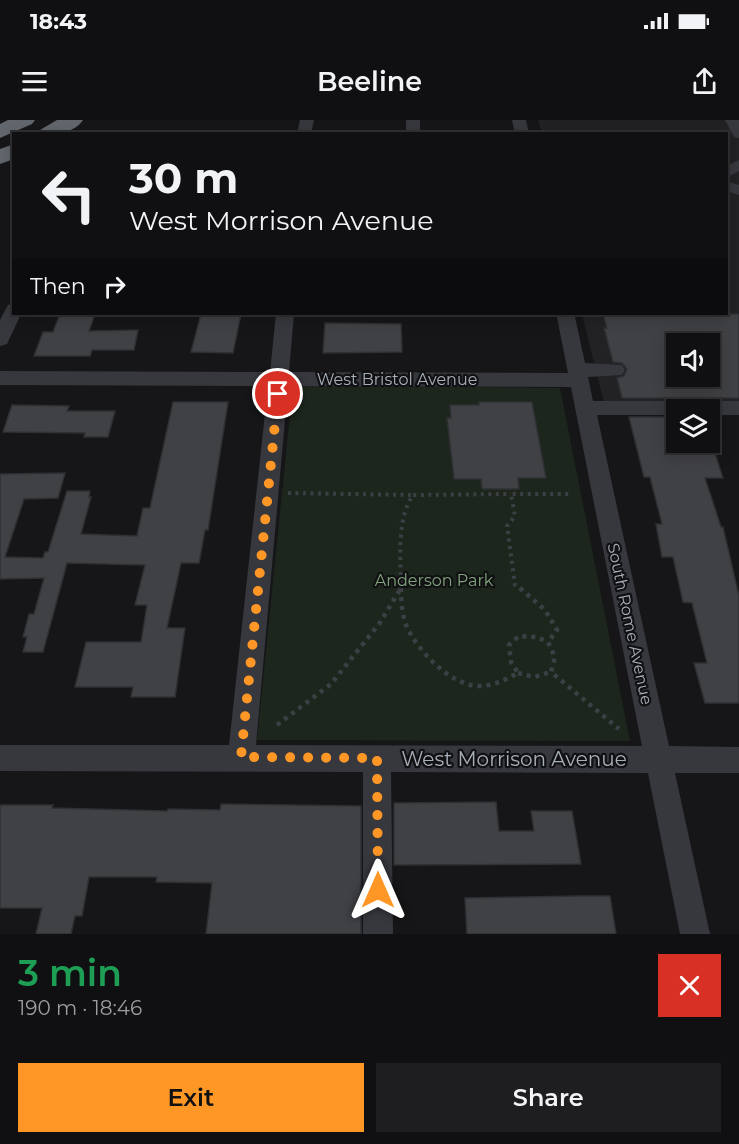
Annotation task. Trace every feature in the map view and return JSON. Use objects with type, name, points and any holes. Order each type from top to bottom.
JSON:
[{"type":"highway","points":[[0,132],[25,120]]},
{"type":"highway","points":[[51,132],[73,120]]},
{"type":"street","points":[[732,120],[739,134]]},
{"type":"street","points":[[0,340],[12,313]]},
{"type":"street","points":[[241,757],[285,315]]},
{"type":"street","name":"South Rome Avenue","points":[[567,315],[577,375],[695,934]]},
{"type":"street","name":"West Bristol Avenue","points":[[0,378],[279,379],[577,375],[615,370]]},
{"type":"street","points":[[584,408],[739,408]]},
{"type":"street","name":"West Morrison Avenue","points":[[0,758],[739,760]]},
{"type":"street","points":[[377,758],[378,934]]},
{"type":"path","points":[[281,492],[309,495],[572,494]]},
{"type":"path","points":[[511,494],[515,516],[507,526],[515,585],[552,614],[557,630],[548,642]]},
{"type":"path","points":[[413,495],[402,508],[402,585],[406,624],[433,663],[456,681],[479,687],[501,684],[518,673]]},
{"type":"path","points":[[277,725],[331,684],[379,624],[402,585]]},
{"type":"path","points":[[523,634],[536,635],[548,642],[555,652],[556,663],[551,672],[543,677],[529,678],[518,673],[508,661],[506,652],[513,639],[523,634]]},
{"type":"path","points":[[551,672],[619,729]]},
{"type":"shaded area","points":[[538,120],[739,120],[739,407],[720,407],[720,399],[666,399],[666,407],[605,407],[582,315],[728,315],[728,132],[542,132]]},
{"type":"green space","name":"Anderson Park","points":[[293,385],[560,388],[630,741],[257,740]]},
{"type":"building","points":[[739,314],[739,398],[622,398],[617,378],[624,376],[627,369],[622,363],[613,362],[604,328],[607,328],[603,315]]},
{"type":"building","points":[[60,315],[95,315],[89,331],[138,330],[134,350],[92,350],[90,356],[34,356],[43,332],[53,332]]},
{"type":"building","points":[[201,315],[241,315],[233,353],[191,352]]},
{"type":"building","points":[[325,323],[401,324],[402,352],[323,353]]},
{"type":"building","points":[[173,402],[228,402],[208,530],[205,530],[199,563],[181,563],[167,628],[185,628],[175,697],[131,697],[133,687],[75,687],[86,642],[141,642],[147,605],[135,605],[145,565],[67,563],[43,652],[23,652],[27,637],[23,637],[29,614],[34,614],[44,578],[0,579],[0,474],[65,473],[58,498],[24,499],[5,557],[43,558],[45,552],[48,552],[67,491],[90,491],[89,497],[91,497],[81,534],[137,536],[143,508],[150,508]]},
{"type":"building","points":[[479,402],[532,402],[546,478],[518,478],[519,489],[482,489],[481,479],[454,479],[447,418],[451,418],[450,405],[479,405]]},
{"type":"building","points":[[12,405],[69,406],[67,411],[115,411],[108,437],[84,437],[85,433],[3,432]]},
{"type":"building","points":[[629,417],[666,417],[666,453],[715,453],[723,478],[705,478],[721,527],[723,527],[739,596],[739,703],[705,703],[694,663],[707,663],[692,603],[683,602],[673,557],[662,557],[656,524],[662,524],[650,477],[644,477]]},
{"type":"building","points":[[496,802],[499,831],[534,831],[531,811],[572,811],[581,864],[394,865],[394,803]]},
{"type":"building","points":[[221,804],[361,806],[361,934],[206,934],[212,883],[156,882],[157,877],[89,877],[82,916],[75,916],[71,934],[36,934],[42,908],[0,908],[0,805],[53,805],[52,808],[167,811],[168,809],[220,810]]},
{"type":"building","points":[[610,896],[616,934],[467,934],[465,898]]},
{"type":"route","points":[[278,394],[241,757],[377,758],[378,890]]}]
